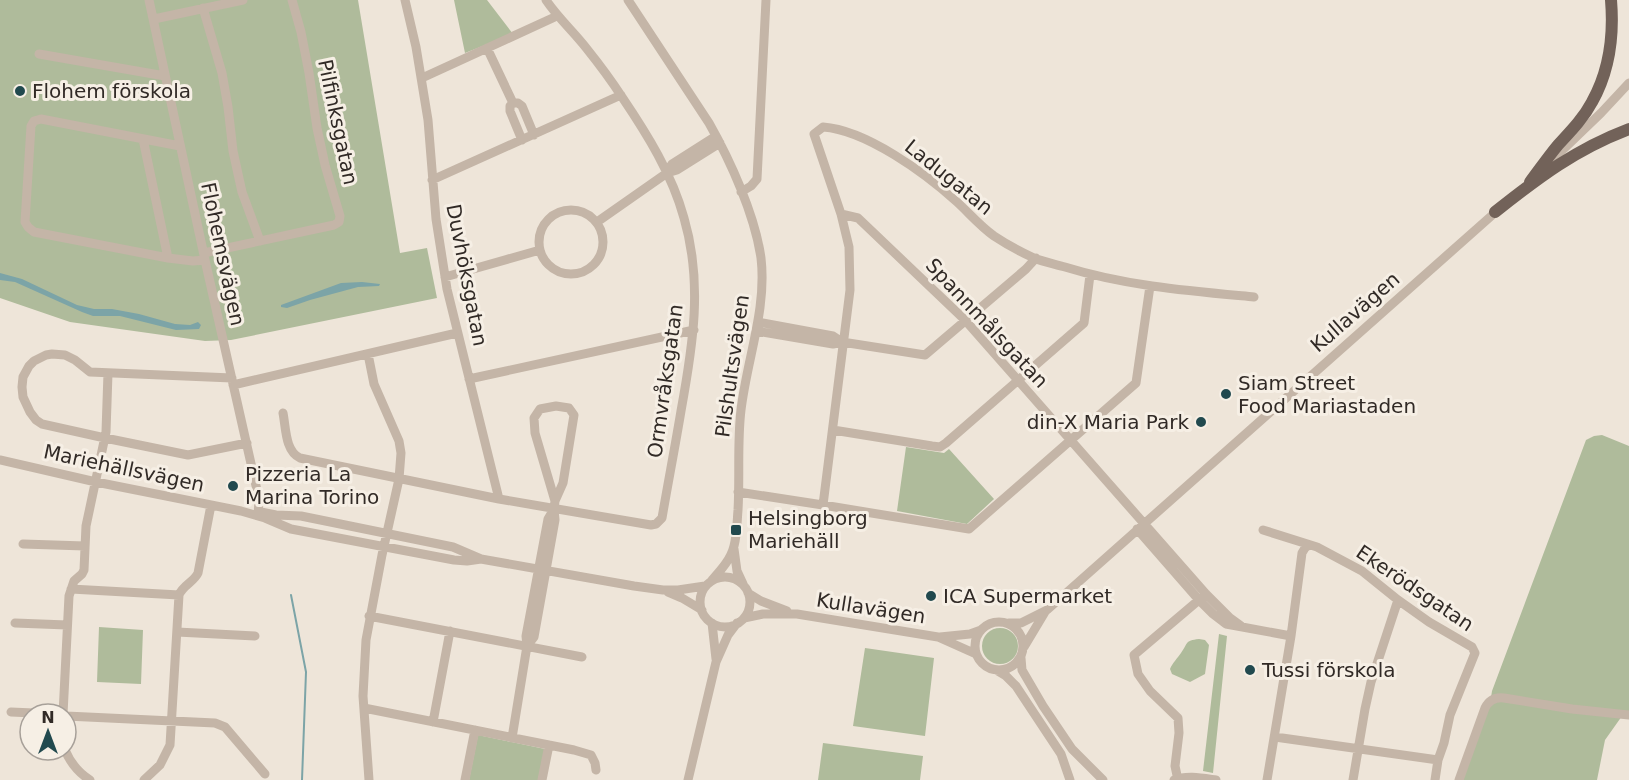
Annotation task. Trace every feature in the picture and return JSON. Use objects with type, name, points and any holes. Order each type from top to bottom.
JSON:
[{"type":"main road","points":[[1530,182],[1592,103],[1600,86],[1612,39],[1611,0]]},
{"type":"main road","points":[[1495,212],[1555,166],[1606,137],[1629,129]]},
{"type":"street","name":"Flohemsvägen","points":[[149,0],[259,499],[258,514]]},
{"type":"street","points":[[154,20],[243,0]]},
{"type":"street","name":"Pilfinksgatan","points":[[143,139],[40,119],[34,121],[31,126],[25,222],[28,227],[34,232],[193,261],[260,241],[339,222],[340,216],[316,128],[309,73],[292,0]]},
{"type":"street","name":"Duvhöksgatan","points":[[405,0],[422,78],[428,120],[436,219],[445,277],[499,499]]},
{"type":"street","name":"Ormvråksgatan","points":[[546,0],[621,95],[667,173],[684,216],[692,255],[695,290],[694,330],[662,518],[656,524],[651,525],[554,505]]},
{"type":"street","name":"Pilshultsvägen","points":[[628,0],[718,139],[758,239],[762,282],[757,326],[741,410],[734,549],[738,571],[746,590]]},
{"type":"street","points":[[741,192],[757,179],[766,0]]},
{"type":"street","points":[[203,8],[222,74],[233,151],[242,192],[260,241]]},
{"type":"street","points":[[422,78],[557,16]]},
{"type":"street","points":[[487,48],[513,102],[522,106],[534,135]]},
{"type":"street","points":[[39,54],[165,76]]},
{"type":"street","name":"Kullavägen","points":[[740,620],[763,614],[798,614],[939,637],[970,634],[997,622],[1021,623],[1047,610],[1530,182],[1629,83]]},
{"type":"street","points":[[432,180],[621,95]]},
{"type":"street","points":[[513,102],[510,111],[522,140]]},
{"type":"street","name":"Ladugatan","points":[[823,505],[850,290],[849,247],[841,214],[814,134],[823,127],[855,135],[904,160],[956,201],[978,224],[996,237],[1035,258],[1090,275],[1150,286],[1254,297]]},
{"type":"street","points":[[168,258],[143,139],[180,146]]},
{"type":"street","points":[[597,222],[667,173],[677,170],[718,139]]},
{"type":"street","points":[[567,210],[578,211],[597,222],[603,234],[603,248],[598,260],[588,269],[569,274],[556,270],[546,262],[540,250],[540,234],[544,226],[555,215],[567,210]]},
{"type":"street","name":"Spannmålsgatan","points":[[841,214],[858,218],[965,320],[1071,441],[1202,597],[1213,614],[1226,624],[1292,636]]},
{"type":"street","points":[[445,277],[540,250]]},
{"type":"street","points":[[757,326],[832,344],[842,342],[925,356],[1026,269],[1035,258]]},
{"type":"street","points":[[833,430],[940,447],[1083,323],[1090,275]]},
{"type":"street","points":[[738,492],[969,529],[1136,383],[1150,286]]},
{"type":"street","points":[[469,379],[694,330]]},
{"type":"street","points":[[247,443],[188,455],[39,422],[23,397],[22,384],[31,363],[52,354],[70,357],[88,372],[232,381],[368,354],[457,333]]},
{"type":"street","points":[[368,354],[374,384],[399,441],[401,453],[399,479],[369,616],[363,672],[369,780]]},
{"type":"street","points":[[64,702],[69,596],[74,581],[84,570],[86,526],[105,438],[108,373]]},
{"type":"street","points":[[512,738],[527,646],[534,637],[542,570],[555,520],[554,505],[540,453],[534,418],[540,409],[556,406],[570,408],[574,415],[562,483],[554,505]]},
{"type":"street","points":[[283,413],[290,449],[300,458],[499,499],[554,505]]},
{"type":"street","name":"Mariehällsvägen","points":[[0,460],[211,506],[241,511],[251,510],[291,529],[453,560],[481,559],[663,590],[678,590],[709,583]]},
{"type":"street","points":[[144,780],[156,770],[170,745],[179,595],[198,573],[211,506]]},
{"type":"street","name":"Mariehällsvägen","points":[[258,514],[301,516],[453,547],[481,559]]},
{"type":"street","name":"Ekerödsgatan","points":[[1263,530],[1324,550],[1362,571],[1429,622],[1472,647],[1475,653],[1450,715],[1435,780]]},
{"type":"street","points":[[23,544],[85,546]]},
{"type":"street","points":[[1268,780],[1292,636],[1302,553],[1309,545]]},
{"type":"street","name":"Pilshultsvägen","points":[[709,583],[734,549]]},
{"type":"street","points":[[688,779],[716,662],[728,635],[740,620],[749,608],[746,590],[736,579],[722,577],[709,583],[700,599],[706,618],[712,623],[723,626],[740,620]]},
{"type":"street","points":[[71,589],[179,595]]},
{"type":"street","name":"Mariehällsvägen","points":[[663,590],[702,610]]},
{"type":"street","name":"Kullavägen","points":[[746,590],[761,601],[798,614]]},
{"type":"street","points":[[1202,597],[1134,655],[1138,674],[1150,691],[1178,718],[1176,779],[1216,780]]},
{"type":"street","points":[[1353,780],[1371,682],[1398,600]]},
{"type":"street","name":"Kullavägen","points":[[1021,658],[1024,647],[1047,610]]},
{"type":"street","points":[[369,616],[582,657]]},
{"type":"street","points":[[15,623],[67,625]]},
{"type":"street","points":[[712,623],[716,662]]},
{"type":"street","points":[[1009,623],[1022,635],[1024,647]]},
{"type":"street","points":[[976,654],[975,641],[981,630]]},
{"type":"street","points":[[433,722],[450,631]]},
{"type":"street","points":[[177,632],[255,636]]},
{"type":"street","name":"Kullavägen","points":[[939,637],[976,654],[987,668],[1006,676],[1016,686],[1061,754],[1070,780]]},
{"type":"street","points":[[996,670],[1010,668],[1021,658]]},
{"type":"street","points":[[1021,658],[1022,670],[1043,706],[1072,749],[1103,780]]},
{"type":"street","points":[[1459,780],[1485,708],[1495,698],[1629,715]]},
{"type":"street","points":[[364,708],[591,755],[596,771]]},
{"type":"street","points":[[11,712],[18,712]]},
{"type":"street","points":[[78,716],[215,723],[225,727],[265,774]]},
{"type":"street","points":[[465,780],[475,730]]},
{"type":"street","points":[[1275,737],[1438,760]]},
{"type":"street","points":[[542,780],[549,745]]},
{"type":"street","points":[[71,762],[90,780]]},
{"type":"green space","points":[[0,0],[358,0],[400,253],[427,248],[437,298],[231,340],[205,341],[70,322],[0,298]]},
{"type":"green space","points":[[454,0],[487,0],[513,34],[465,53]]},
{"type":"green space","points":[[1602,435],[1629,446],[1629,717],[1622,716],[1605,740],[1597,780],[1463,780],[1490,704],[1492,691],[1586,440]]},
{"type":"green space","points":[[906,447],[944,453],[949,449],[994,499],[967,524],[897,511]]},
{"type":"green space","points":[[99,627],[143,630],[141,684],[97,682]]},
{"type":"green space","points":[[1000,628],[1013,633],[1018,646],[1013,659],[1000,664],[987,659],[982,646],[987,633]]},
{"type":"green space","points":[[1219,634],[1227,636],[1213,773],[1203,771]]},
{"type":"green space","points":[[1199,639],[1205,640],[1209,645],[1205,674],[1190,682],[1172,674],[1170,669],[1187,643]]},
{"type":"green space","points":[[865,648],[934,658],[925,736],[853,726]]},
{"type":"green space","points":[[478,735],[545,749],[538,780],[469,780]]},
{"type":"green space","points":[[823,743],[923,756],[920,780],[818,780]]},
{"type":"water","points":[[0,273],[22,279],[77,305],[139,314],[175,324],[190,325],[198,322],[201,325],[199,329],[176,330],[120,316],[93,316],[15,282],[0,280]]},
{"type":"water","points":[[341,283],[380,284],[379,286],[358,287],[287,308],[281,307],[281,305]]},
{"type":"waterway","points":[[291,595],[306,672],[302,780]]},
{"type":"place","name":"Flohem förskola","points":[[20,91]]},
{"type":"place","name":"Siam Street Food Mariastaden","points":[[1226,394]]},
{"type":"place","name":"din-X Maria Park","points":[[1201,422]]},
{"type":"place","name":"Pizzeria La Marina Torino","points":[[233,486]]},
{"type":"place","name":"Helsingborg Mariehäll","points":[[736,530]]},
{"type":"place","name":"ICA Supermarket","points":[[931,596]]},
{"type":"place","name":"Tussi förskola","points":[[1250,670]]}]
